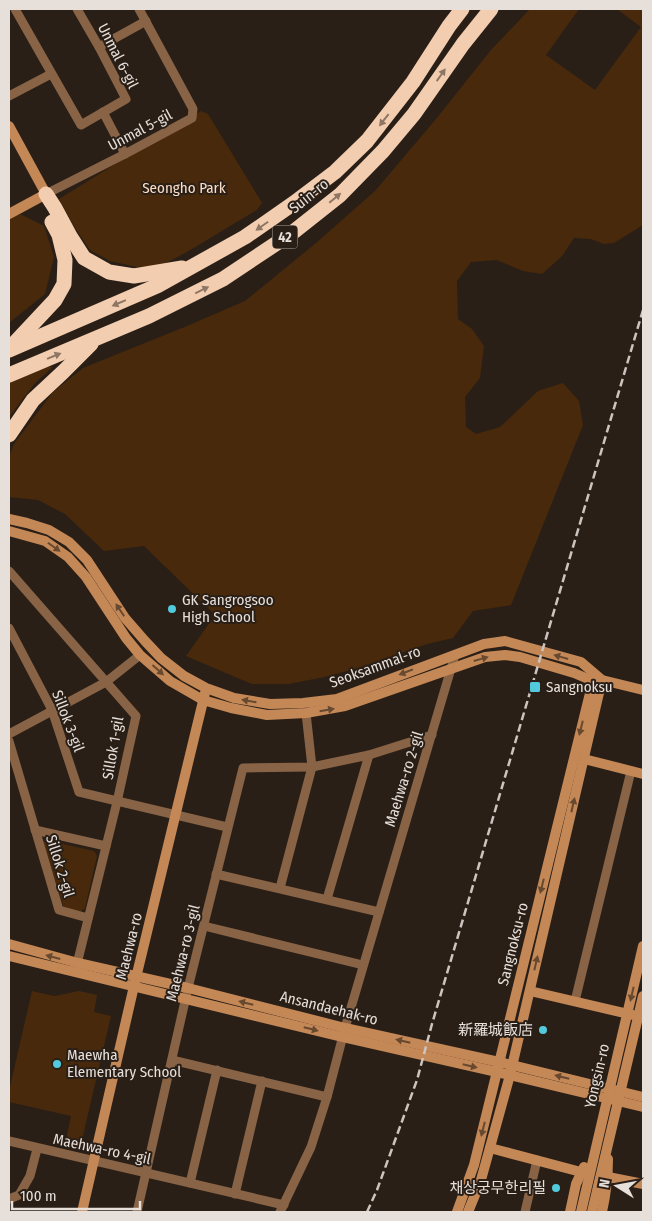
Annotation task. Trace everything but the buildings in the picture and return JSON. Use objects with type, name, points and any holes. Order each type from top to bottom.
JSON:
[{"type":"highway","points":[[448,26],[451,9]]},
{"type":"highway","name":"Suin-ro","points":[[9,349],[159,285],[245,237],[294,203],[335,172],[367,141],[413,82],[448,26],[462,9]]},
{"type":"highway","name":"Suin-ro","points":[[9,375],[149,316],[223,279],[292,233],[340,195],[383,151],[414,114],[491,9]]},
{"type":"highway","points":[[46,194],[84,258],[109,272],[134,276],[193,266]]},
{"type":"highway","points":[[9,349],[55,300],[64,284],[65,260],[59,235],[47,212],[46,194]]},
{"type":"highway","points":[[9,435],[33,400],[94,340]]},
{"type":"street","name":"Unmal 6-gil","points":[[15,9],[81,125],[126,99],[77,9]]},
{"type":"street","name":"Unmal 5-gil","points":[[46,194],[192,118],[193,109],[139,9]]},
{"type":"street","points":[[99,47],[146,21]]},
{"type":"street","points":[[9,96],[51,74]]},
{"type":"street","points":[[103,112],[125,154]]},
{"type":"street","points":[[9,126],[46,194],[9,214]]},
{"type":"street","name":"Seoksammal-ro","points":[[9,519],[49,530],[69,542],[87,560],[125,618],[161,658],[184,676],[206,688],[234,698],[270,704],[304,704],[336,699],[484,644],[505,641],[581,662],[597,680]]},
{"type":"street","name":"Seoksammal-ro","points":[[9,531],[45,541],[68,557],[86,577],[126,638],[140,655],[170,681],[203,700],[231,708],[267,715],[306,713],[344,706],[485,657],[505,655],[520,657],[597,680]]},
{"type":"street","name":"Sillok 1-gil","points":[[9,571],[136,716],[77,968]]},
{"type":"street","name":"Sillok 3-gil","points":[[9,628],[52,710],[79,792],[117,802]]},
{"type":"street","name":"Maehwa-ro 2-gil","points":[[282,1209],[310,1147],[327,1097],[343,1032],[455,654]]},
{"type":"street","points":[[9,734],[106,682],[140,655]]},
{"type":"street","points":[[597,680],[643,690]]},
{"type":"street","name":"Sangnoksu-ro","points":[[468,1212],[481,1180],[511,1070],[584,759],[597,680]]},
{"type":"street","name":"Sangnoksu-ro","points":[[457,1212],[474,1165],[597,680]]},
{"type":"street","name":"Maehwa-ro","points":[[82,1212],[135,981],[206,688]]},
{"type":"street","points":[[280,888],[312,767],[306,713]]},
{"type":"street","name":"Maehwa-ro 3-gil","points":[[137,1212],[187,993],[243,768],[312,767],[369,754],[432,735]]},
{"type":"street","name":"Sillok 2-gil","points":[[9,741],[59,910],[88,918]]},
{"type":"street","points":[[328,899],[369,754]]},
{"type":"street","points":[[584,759],[643,774]]},
{"type":"street","points":[[575,1001],[631,771]]},
{"type":"street","points":[[117,802],[227,827]]},
{"type":"street","name":"Sillok 2-gil","points":[[35,830],[106,846]]},
{"type":"street","points":[[216,874],[379,912]]},
{"type":"street","points":[[204,926],[363,965]]},
{"type":"street","name":"Ansandaehak-ro","points":[[9,944],[77,968]]},
{"type":"street","name":"Yongsin-ro","points":[[581,1212],[643,946]]},
{"type":"street","name":"Ansandaehak-ro","points":[[9,956],[135,981],[608,1094],[643,1097]]},
{"type":"street","points":[[530,991],[641,1017]]},
{"type":"street","name":"Yongsin-ro","points":[[592,1212],[619,1096],[641,1017],[643,996]]},
{"type":"street","points":[[172,1060],[327,1097]]},
{"type":"street","points":[[190,1183],[217,1070]]},
{"type":"street","points":[[234,1194],[262,1081]]},
{"type":"street","name":"Ansandaehak-ro","points":[[619,1096],[643,1107]]},
{"type":"street","points":[[570,1212],[576,1184],[598,1139]]},
{"type":"street","name":"Maehwa-ro 4-gil","points":[[9,1141],[190,1183],[282,1209]]},
{"type":"street","points":[[602,1212],[607,1192],[608,1142]]},
{"type":"street","points":[[9,1200],[19,1194],[30,1176],[37,1148]]},
{"type":"street","points":[[490,1148],[581,1172]]},
{"type":"street","points":[[525,1212],[538,1160]]},
{"type":"street","points":[[608,1177],[643,1184]]},
{"type":"green space","points":[[530,9],[579,9],[546,55],[595,90],[641,27],[617,9],[643,9],[643,225],[614,243],[604,244],[591,239],[574,238],[562,256],[542,274],[523,271],[497,260],[471,262],[457,281],[458,319],[472,329],[484,346],[480,378],[465,397],[466,427],[476,434],[500,427],[538,391],[563,383],[579,401],[583,425],[511,605],[473,611],[453,638],[427,644],[358,668],[288,684],[252,684],[186,656],[215,615],[144,546],[104,551],[65,514],[38,500],[9,497],[9,457],[14,444],[53,392],[83,368],[245,301],[316,243],[375,191],[491,50]]},
{"type":"green space","name":"Seongho Park","points":[[201,111],[208,114],[262,203],[257,210],[160,266],[137,267],[110,261],[90,250],[59,199]]},
{"type":"green space","points":[[20,214],[44,226],[54,257],[45,294],[9,323],[9,220]]},
{"type":"green space","points":[[45,366],[53,367],[35,383],[9,417],[9,383]]},
{"type":"green space","points":[[46,840],[94,851],[97,856],[85,908],[80,912],[64,908],[43,843]]},
{"type":"green space","name":"Maewha Elementary School","points":[[32,991],[54,996],[79,991],[97,995],[94,1012],[111,1016],[81,1144],[66,1140],[71,1116],[9,1102],[9,1091]]},
{"type":"railway","points":[[367,1212],[377,1190],[417,1080],[643,310]]},
{"type":"place","name":"GK Sangrogsoo High School","points":[[172,609]]},
{"type":"place","name":"Sangnoksu","points":[[535,687]]},
{"type":"place","name":"新羅城飯店","points":[[543,1030]]},
{"type":"place","name":"Maewha Elementary School","points":[[57,1064]]},
{"type":"place","name":"채상궁무한리필","points":[[556,1188]]}]
